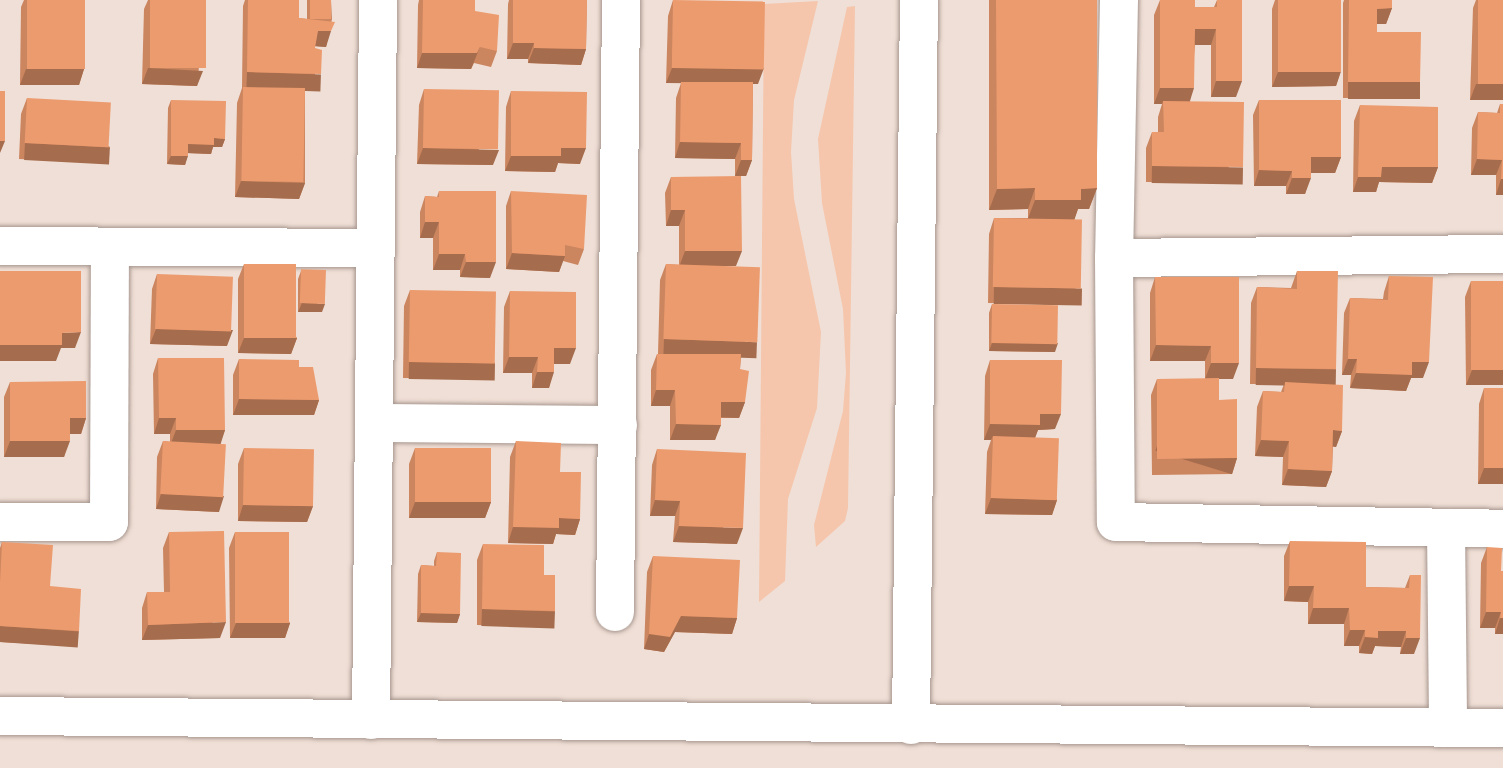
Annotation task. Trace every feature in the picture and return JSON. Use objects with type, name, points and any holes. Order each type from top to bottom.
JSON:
[{"type":"street","points":[[371,720],[374,423],[372,248],[378,0]]},
{"type":"street","points":[[615,612],[621,0]]},
{"type":"street","points":[[911,725],[919,0]]},
{"type":"street","points":[[1119,0],[1114,258],[1116,522],[1503,529]]},
{"type":"street","points":[[0,246],[372,248]]},
{"type":"street","points":[[0,522],[109,522],[110,247]]},
{"type":"street","points":[[1114,258],[1503,254]]},
{"type":"street","points":[[374,423],[618,425]]},
{"type":"street","points":[[1446,528],[1448,728]]},
{"type":"street","points":[[0,716],[1503,729]]},
{"type":"shaded area","points":[[818,1],[794,100],[791,152],[794,199],[821,332],[817,408],[788,499],[785,581],[759,602],[764,4]]},
{"type":"shaded area","points":[[855,6],[848,508],[845,521],[816,547],[814,525],[843,411],[846,373],[843,309],[822,203],[818,139],[847,7]]},
{"type":"building","points":[[27,0],[85,0],[85,69],[27,69]]},
{"type":"building","points":[[150,0],[206,0],[206,68],[150,68]]},
{"type":"building","points":[[248,0],[299,0],[299,18],[335,22],[331,31],[318,31],[315,48],[322,50],[321,74],[247,72]]},
{"type":"building","points":[[310,0],[331,0],[331,19],[310,19]]},
{"type":"building","points":[[423,0],[475,0],[475,11],[499,15],[497,51],[480,47],[477,53],[422,53]]},
{"type":"building","points":[[513,0],[587,0],[586,49],[534,48],[534,43],[513,43]]},
{"type":"building","points":[[673,0],[765,2],[764,70],[672,68]]},
{"type":"building","points":[[996,0],[1097,0],[1097,188],[1081,189],[1081,200],[1035,200],[1035,188],[997,189]]},
{"type":"building","points":[[1160,0],[1195,0],[1195,7],[1217,7],[1217,0],[1242,0],[1242,81],[1216,81],[1216,29],[1195,29],[1194,88],[1160,88]]},
{"type":"building","points":[[1278,0],[1341,0],[1341,72],[1278,72]]},
{"type":"building","points":[[1349,0],[1392,0],[1392,8],[1377,9],[1377,32],[1421,32],[1420,82],[1348,82]]},
{"type":"building","points":[[1478,0],[1503,0],[1503,84],[1478,84]]},
{"type":"building","points":[[681,82],[753,82],[752,160],[741,160],[741,143],[680,142]]},
{"type":"building","points":[[243,87],[305,88],[303,182],[241,181]]},
{"type":"building","points":[[424,89],[499,90],[498,149],[423,148]]},
{"type":"building","points":[[0,91],[5,91],[5,141],[0,141]]},
{"type":"building","points":[[511,91],[587,92],[586,148],[561,148],[561,156],[511,156]]},
{"type":"building","points":[[27,98],[111,102],[109,147],[25,143]]},
{"type":"building","points":[[171,100],[226,101],[225,139],[214,138],[214,145],[188,144],[188,156],[171,156]]},
{"type":"building","points":[[1259,100],[1341,100],[1341,157],[1311,157],[1311,178],[1292,178],[1292,171],[1259,170]]},
{"type":"building","points":[[1163,101],[1244,102],[1243,167],[1152,166],[1152,132],[1164,132]]},
{"type":"building","points":[[1500,104],[1503,104],[1503,179],[1502,160],[1477,159],[1478,112],[1500,113]]},
{"type":"building","points":[[1360,105],[1438,107],[1438,167],[1382,167],[1381,177],[1358,177]]},
{"type":"building","points":[[741,176],[742,251],[685,251],[685,210],[671,210],[671,177]]},
{"type":"building","points":[[439,191],[496,191],[496,262],[466,262],[465,254],[439,254],[439,222],[425,222],[425,196],[439,197]]},
{"type":"building","points":[[511,191],[587,195],[584,249],[565,245],[565,256],[512,253]]},
{"type":"building","points":[[994,218],[1082,220],[1081,289],[993,287]]},
{"type":"building","points":[[244,264],[296,264],[296,338],[244,338]]},
{"type":"building","points":[[666,264],[760,267],[757,342],[663,339]]},
{"type":"building","points":[[301,269],[326,270],[325,304],[300,303]]},
{"type":"building","points":[[0,271],[81,271],[81,332],[62,333],[62,345],[0,345]]},
{"type":"building","points":[[1297,271],[1338,271],[1336,369],[1256,368],[1257,287],[1297,289]]},
{"type":"building","points":[[157,274],[233,277],[231,332],[155,329]]},
{"type":"building","points":[[1389,276],[1433,277],[1429,362],[1412,362],[1412,375],[1356,373],[1357,359],[1348,359],[1350,298],[1388,300]]},
{"type":"building","points":[[1155,277],[1239,277],[1239,363],[1211,363],[1211,346],[1156,345]]},
{"type":"building","points":[[1471,281],[1503,281],[1503,370],[1471,370]]},
{"type":"building","points":[[410,290],[496,292],[495,363],[409,362]]},
{"type":"building","points":[[510,291],[576,292],[576,348],[554,348],[554,372],[537,372],[538,357],[509,357]]},
{"type":"building","points":[[992,304],[1058,305],[1057,344],[991,343]]},
{"type":"building","points":[[657,354],[741,354],[740,369],[749,371],[745,402],[721,402],[721,425],[676,424],[675,390],[656,390]]},
{"type":"building","points":[[158,358],[224,358],[225,430],[176,430],[176,418],[159,418]]},
{"type":"building","points":[[239,359],[299,360],[299,367],[313,367],[319,400],[239,399]]},
{"type":"building","points":[[990,360],[1062,360],[1061,414],[1040,414],[1040,425],[990,424]]},
{"type":"building","points":[[1219,378],[1219,400],[1237,399],[1237,458],[1157,459],[1157,379]]},
{"type":"building","points":[[86,381],[86,418],[70,418],[70,441],[10,441],[10,382]]},
{"type":"building","points":[[1285,382],[1343,385],[1342,431],[1333,430],[1332,471],[1288,469],[1289,441],[1261,440],[1263,391],[1284,392]]},
{"type":"building","points":[[1484,388],[1503,388],[1503,468],[1484,468]]},
{"type":"building","points":[[993,436],[1059,438],[1057,500],[991,498]]},
{"type":"building","points":[[163,441],[226,444],[223,497],[160,494]]},
{"type":"building","points":[[516,441],[561,443],[560,472],[581,472],[580,519],[559,518],[559,528],[513,527]]},
{"type":"building","points":[[244,448],[314,449],[313,506],[243,505]]},
{"type":"building","points":[[415,448],[491,448],[491,502],[415,502]]},
{"type":"building","points":[[657,449],[746,453],[743,528],[679,526],[680,501],[655,500]]},
{"type":"building","points":[[224,531],[226,622],[148,625],[147,592],[170,592],[169,532]]},
{"type":"building","points":[[235,532],[289,532],[289,623],[235,623]]},
{"type":"building","points":[[1290,541],[1366,542],[1366,587],[1409,588],[1410,575],[1421,575],[1420,638],[1406,638],[1406,631],[1378,631],[1378,638],[1365,637],[1365,630],[1350,630],[1349,608],[1313,608],[1314,586],[1289,586]]},
{"type":"building","points":[[2,542],[53,545],[50,586],[81,589],[79,631],[0,626]]},
{"type":"building","points":[[483,544],[544,545],[544,575],[555,575],[555,611],[482,609]]},
{"type":"building","points":[[1487,547],[1502,548],[1503,618],[1500,618],[1501,612],[1486,612]]},
{"type":"building","points":[[437,552],[461,553],[460,614],[421,613],[421,565],[436,566]]},
{"type":"building","points":[[653,556],[740,560],[737,618],[681,616],[670,637],[649,634]]}]
